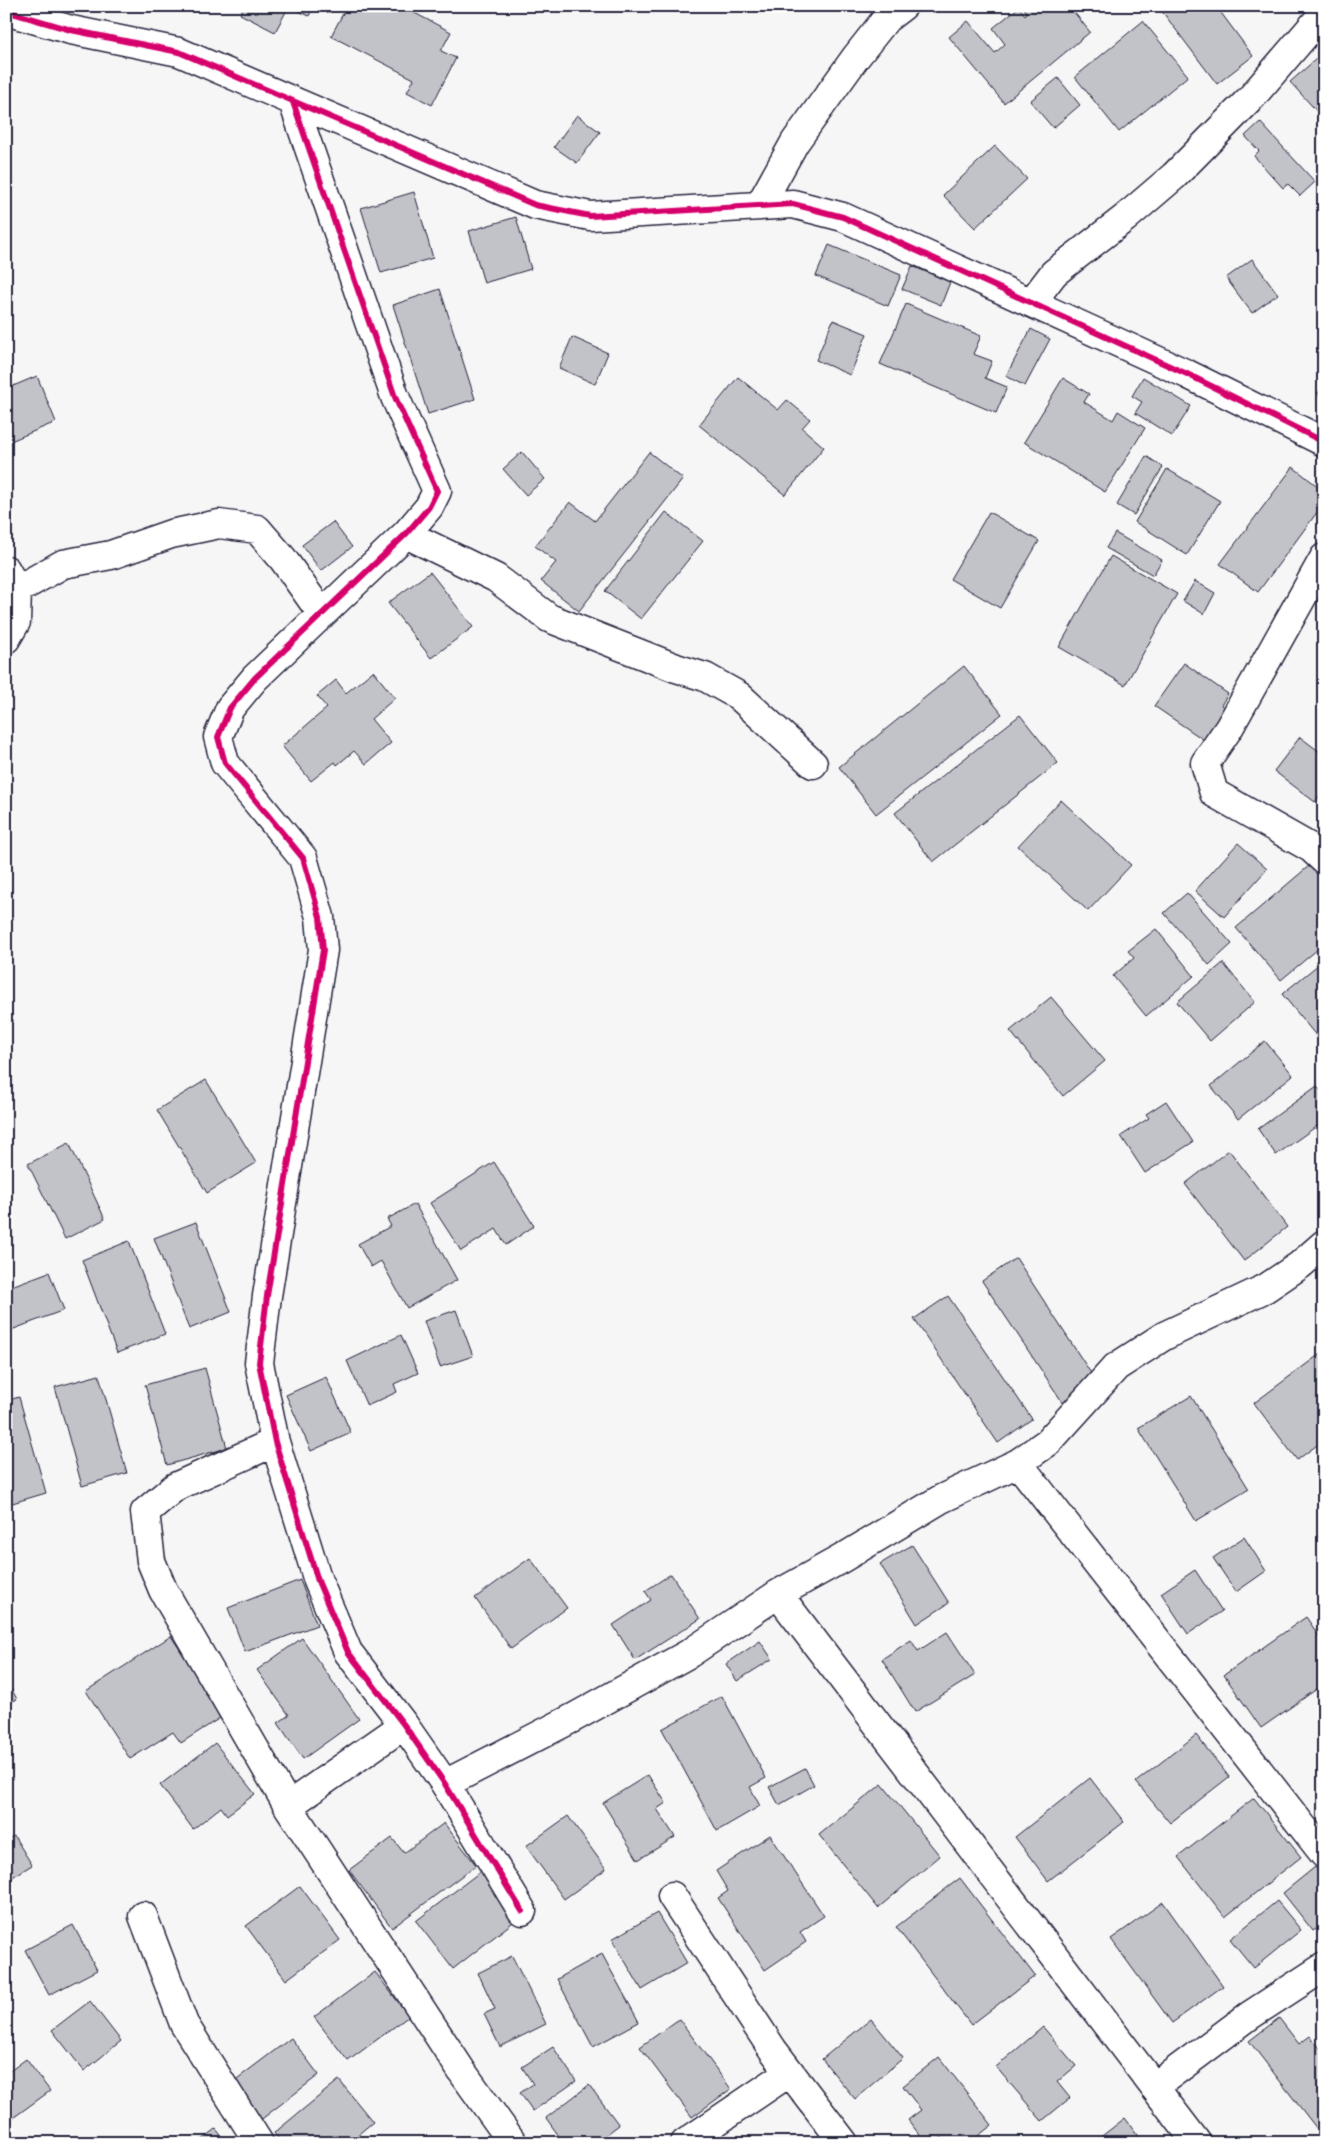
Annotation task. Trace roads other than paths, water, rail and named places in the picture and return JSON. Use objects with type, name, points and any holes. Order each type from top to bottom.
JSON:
[{"type":"street","points":[[760,205],[795,142],[856,57],[886,19],[903,6]]},
{"type":"street","points":[[6,12],[71,30],[179,52],[535,205],[590,216],[793,204],[843,217],[1187,374],[1324,442]]},
{"type":"street","points":[[1031,303],[1054,272],[1125,218],[1174,176],[1250,99],[1317,21],[1324,16]]},
{"type":"street","points":[[293,102],[395,397],[437,491],[430,507],[406,534],[255,678],[230,708],[218,737],[225,763],[303,858],[320,917],[323,950],[267,1296],[259,1363],[276,1442],[318,1580],[348,1652],[404,1725],[445,1784],[522,1911]]},
{"type":"street","points":[[6,639],[16,622],[12,580],[63,564],[111,556],[171,534],[219,524],[257,529],[283,559],[322,614]]},
{"type":"street","points":[[406,534],[496,578],[548,618],[676,668],[705,677],[740,696],[813,764]]},
{"type":"street","points":[[1324,558],[1229,728],[1205,763],[1214,793],[1311,848],[1324,860]]},
{"type":"street","points":[[445,1784],[573,1718],[690,1653],[778,1594],[841,1560],[941,1499],[1018,1463],[1048,1442],[1116,1367],[1164,1336],[1266,1288],[1324,1244]]},
{"type":"street","points":[[276,1442],[175,1487],[145,1512],[151,1561],[163,1590],[288,1806],[463,2072],[513,2143]]},
{"type":"street","points":[[1018,1463],[1324,1854]]},
{"type":"street","points":[[778,1594],[1197,2143]]},
{"type":"street","points":[[288,1806],[404,1725]]},
{"type":"street","points":[[672,1896],[773,2050],[844,2143]]},
{"type":"street","points":[[143,1916],[184,2024],[259,2143]]},
{"type":"street","points":[[1154,2087],[1249,2016],[1324,1967]]},
{"type":"street","points":[[685,2143],[790,2072]]}]
